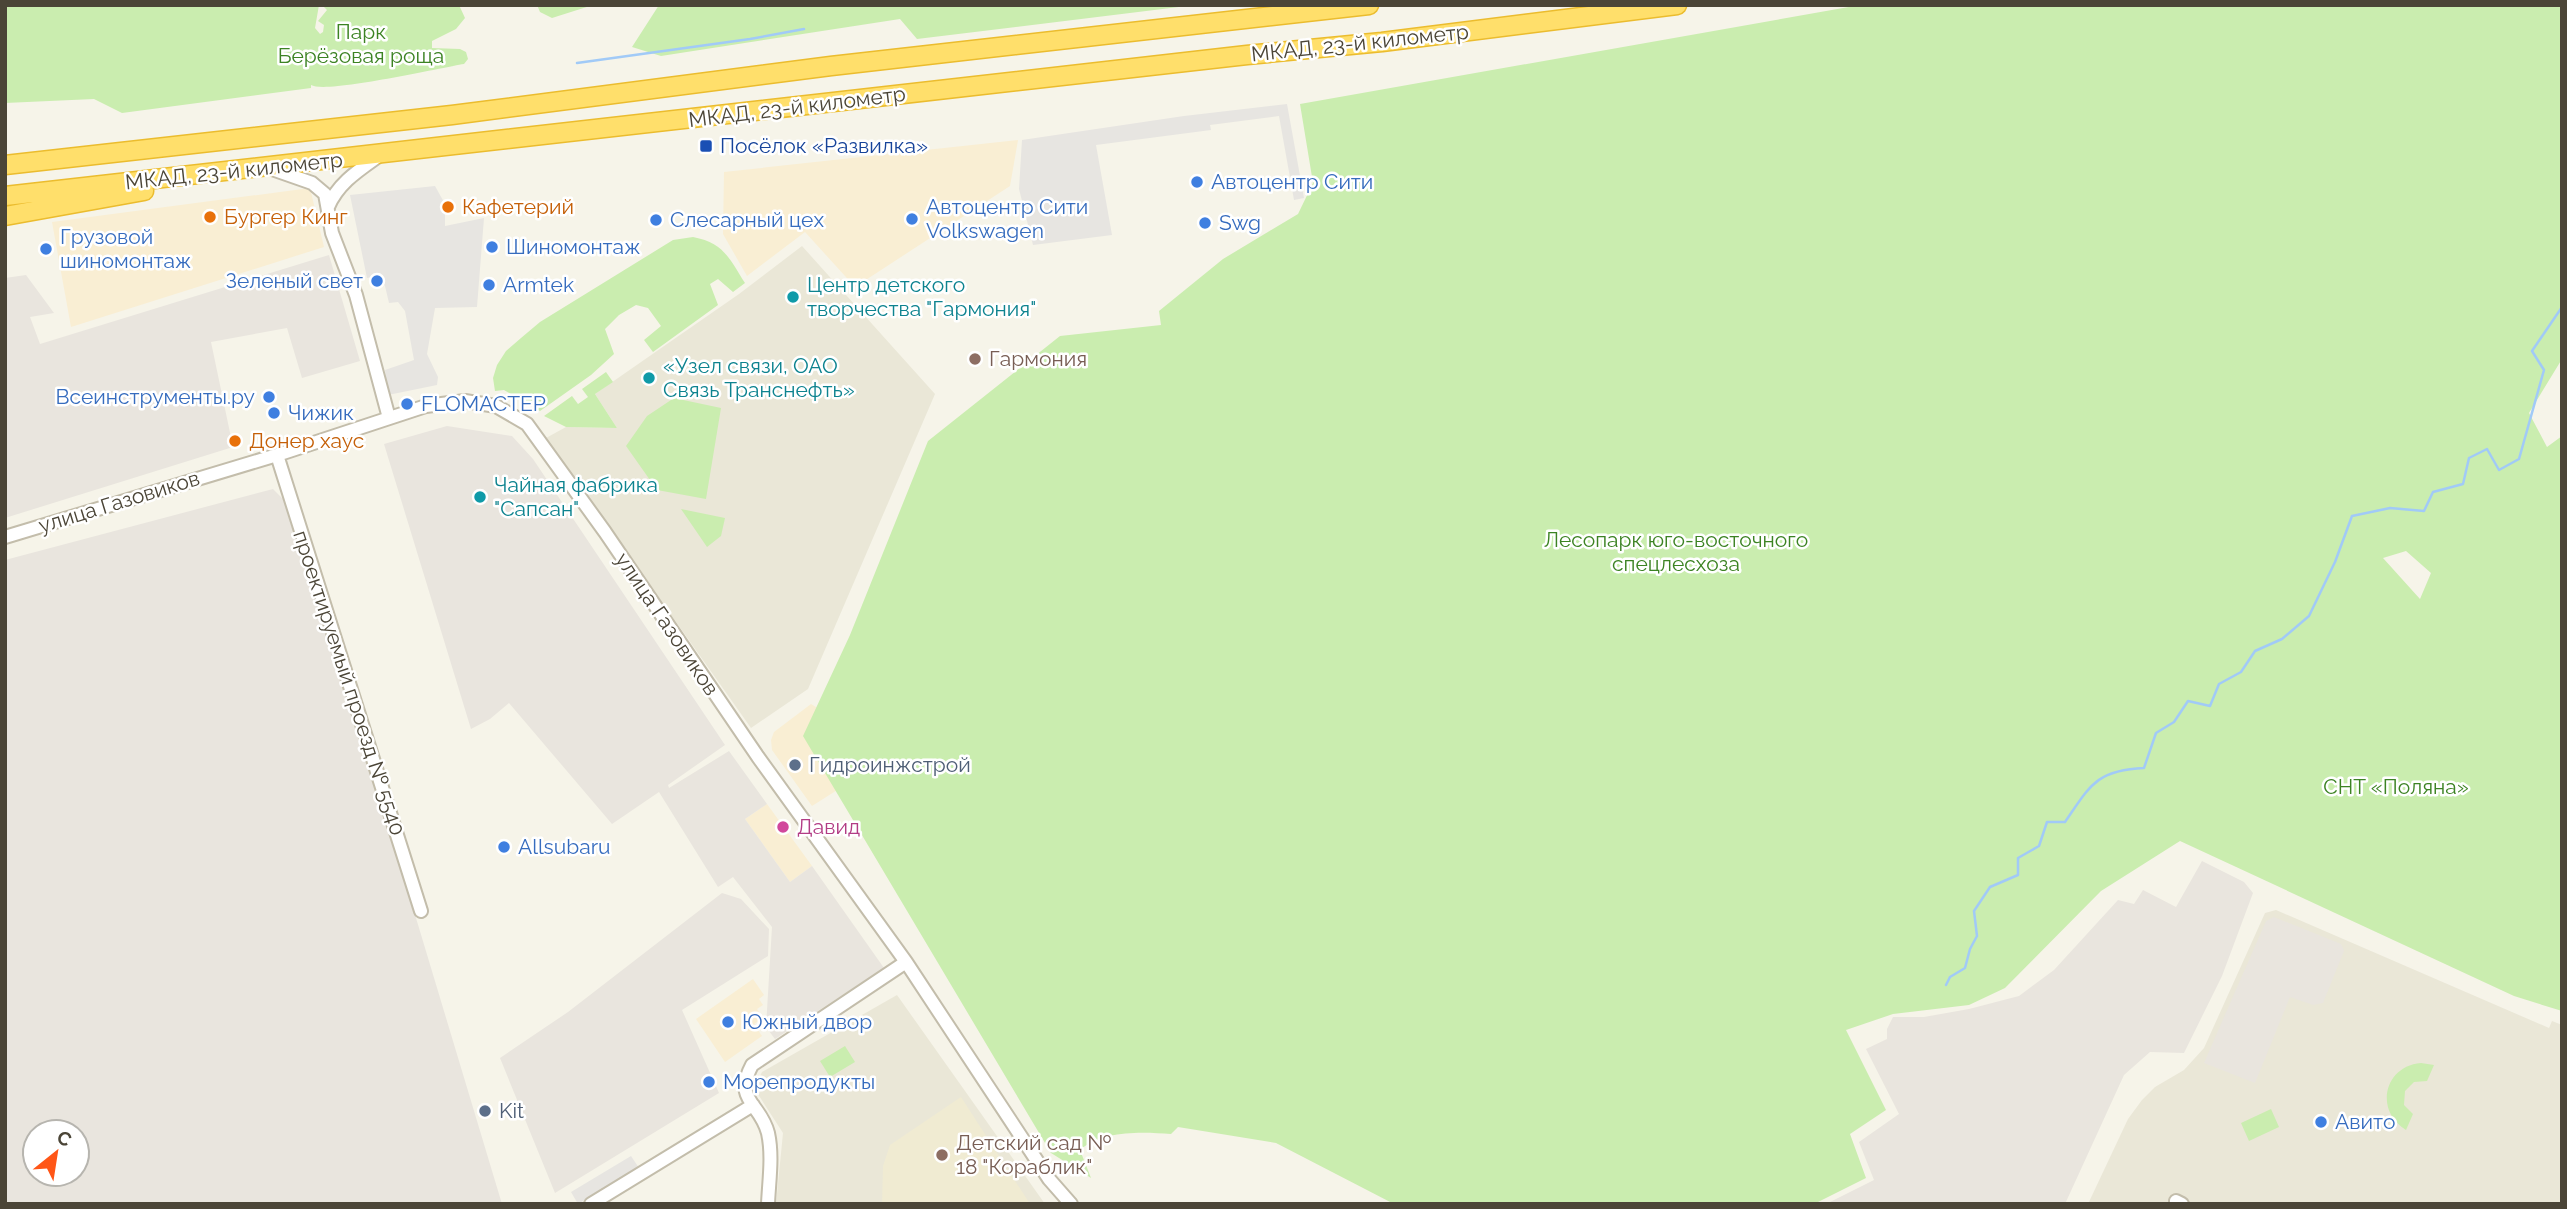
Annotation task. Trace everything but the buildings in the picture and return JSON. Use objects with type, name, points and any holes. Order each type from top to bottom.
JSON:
[{"type":"highway","name":"МКАД, 23-й километр","points":[[71,157],[452,115],[831,66],[1369,5]]},
{"type":"highway","name":"МКАД, 23-й километр","points":[[5,196],[1677,5]]},
{"type":"highway","points":[[5,152],[71,157]]},
{"type":"highway","points":[[5,164],[71,157]]},
{"type":"highway","points":[[5,216],[107,199],[226,172]]},
{"type":"street","points":[[328,207],[337,190],[348,178],[380,155]]},
{"type":"street","points":[[266,168],[312,183],[324,194],[332,233],[356,295],[389,418]]},
{"type":"street","name":"улица Газовиков","points":[[5,537],[277,455],[426,406],[465,401],[496,406],[527,424],[605,532],[758,757],[906,962],[1049,1180],[1071,1204]]},
{"type":"street","name":"проектируемый проезд № 5540","points":[[277,455],[421,911]]},
{"type":"street","points":[[768,1204],[771,1151],[767,1130],[744,1091],[745,1079],[752,1065],[906,962]]},
{"type":"street","points":[[591,1204],[753,1105]]},
{"type":"shaded area","points":[[1287,104],[1304,198],[1294,200],[1279,116],[1210,125],[1211,130],[1096,145],[1112,235],[1033,245],[1019,189],[1022,140]]},
{"type":"shaded area","points":[[1018,140],[1010,186],[855,287],[805,232],[747,276],[723,234],[724,172]]},
{"type":"shaded area","points":[[435,186],[445,204],[445,226],[484,218],[477,307],[435,308],[427,354],[438,377],[437,385],[388,395],[385,370],[414,360],[405,311],[398,302],[389,303],[385,286],[379,276],[367,278],[350,195]]},
{"type":"shaded area","points":[[310,188],[324,247],[71,327],[52,222]]},
{"type":"shaded area","points":[[802,246],[935,394],[808,689],[751,728],[546,438],[566,427],[617,428],[595,394],[739,294]]},
{"type":"shaded area","points":[[329,255],[360,361],[302,378],[287,328],[211,342],[233,447],[5,518],[5,278],[26,275],[54,313],[30,317],[40,344]]},
{"type":"shaded area","points":[[447,426],[512,436],[533,459],[725,745],[668,785],[669,788],[729,751],[767,804],[745,819],[790,882],[812,866],[884,968],[775,1039],[766,1027],[772,927],[733,877],[718,887],[659,792],[612,824],[509,703],[490,719],[471,729],[384,444]]},
{"type":"shaded area","points":[[273,489],[283,499],[413,908],[502,1204],[5,1204],[5,560]]},
{"type":"shaded area","points":[[811,704],[829,715],[842,787],[812,806],[772,750],[771,740],[774,732]]},
{"type":"shaded area","points":[[767,804],[812,866],[790,882],[745,819]]},
{"type":"shaded area","points":[[2202,861],[2244,882],[2253,893],[2222,976],[2184,1053],[2150,1052],[2124,1075],[2065,1204],[1826,1204],[1874,1180],[1859,1142],[1899,1114],[1866,1049],[1887,1039],[1887,1029],[1893,1017],[1924,1017],[2019,996],[2054,970],[2118,900],[2134,904],[2143,890],[2176,907]]},
{"type":"shaded area","points":[[722,893],[741,899],[769,929],[768,956],[682,1010],[719,1093],[555,1193],[500,1058],[568,1012]]},
{"type":"shaded area","points":[[2276,910],[2549,1028],[2552,1021],[2562,1025],[2562,1204],[2088,1204],[2128,1119],[2142,1100],[2155,1087],[2184,1070],[2204,1048],[2265,913]]},
{"type":"shaded area","points":[[2274,917],[2341,944],[2344,951],[2323,1003],[2313,1005],[2290,997],[2255,1083],[2204,1063],[2266,921]]},
{"type":"shaded area","name":"Южный двор","points":[[753,979],[764,995],[759,999],[763,1005],[757,1009],[763,1018],[754,1024],[762,1036],[725,1062],[696,1019]]},
{"type":"shaded area","points":[[897,995],[1045,1204],[776,1204],[783,1133],[754,1088],[762,1072]]},
{"type":"shaded area","name":"Детский сад № 18 \"Кораблик\"","points":[[961,1097],[1030,1204],[882,1204],[883,1166],[890,1145]]},
{"type":"shaded area","points":[[631,1156],[639,1168],[578,1204],[571,1192]]},
{"type":"green space","name":"Парк Берёзовая роща","points":[[5,5],[319,5],[315,28],[320,34],[324,25],[318,21],[327,10],[322,5],[459,5],[465,18],[456,29],[432,41],[432,48],[460,49],[466,52],[468,59],[464,64],[359,83],[321,87],[311,85],[311,88],[122,113],[94,99],[5,103]]},
{"type":"green space","points":[[537,5],[593,5],[552,18],[540,12]]},
{"type":"green space","points":[[659,5],[1195,5],[917,39],[900,19],[661,56],[632,47]]},
{"type":"green space","name":"Лесопарк юго-восточного спецлесхоза","points":[[1860,5],[2562,5],[2562,359],[2529,413],[2547,447],[2562,436],[2562,1011],[2514,996],[2180,841],[2101,891],[2005,988],[1969,1005],[1893,1014],[1846,1030],[1886,1110],[1850,1134],[1866,1178],[1814,1204],[1394,1204],[1276,1143],[1178,1127],[1171,1134],[1123,1134],[1089,1143],[1080,1150],[1091,1178],[1051,1153],[803,736],[850,635],[928,441],[1060,336],[1161,325],[1159,311],[1223,259],[1298,214],[1313,183],[1300,104]],"holes":[[[2406,551],[2431,573],[2420,599],[2383,558]]]},
{"type":"green space","points":[[693,237],[712,243],[725,253],[745,283],[733,292],[718,279],[710,284],[718,305],[653,352],[644,340],[661,326],[648,308],[636,305],[619,315],[605,329],[614,354],[591,375],[540,411],[504,390],[495,391],[493,378],[506,351],[540,322],[673,240]]},
{"type":"green space","points":[[606,372],[613,382],[595,394],[617,428],[566,427],[544,416],[572,396],[578,404],[588,397],[582,389]]},
{"type":"green space","points":[[674,398],[721,408],[706,499],[657,490],[626,446],[647,416]]},
{"type":"green space","points":[[681,509],[725,518],[721,536],[707,547]]},
{"type":"green space","points":[[845,1046],[855,1062],[830,1077],[820,1061]]},
{"type":"green space","points":[[2421,1063],[2434,1065],[2427,1081],[2414,1082],[2405,1091],[2404,1105],[2413,1114],[2406,1130],[2396,1122],[2390,1112],[2388,1090],[2399,1072],[2408,1066]]},
{"type":"green space","points":[[2271,1109],[2279,1127],[2249,1141],[2241,1123]]},
{"type":"waterway","points":[[577,63],[804,29]]},
{"type":"waterway","points":[[1946,985],[1950,977],[1965,968],[1977,936],[1974,911],[1990,887],[2018,875],[2018,858],[2039,846],[2047,822],[2065,822],[2088,790],[2105,776],[2128,769],[2144,768],[2156,733],[2174,722],[2188,701],[2210,706],[2219,684],[2241,672],[2255,651],[2282,639],[2309,616],[2335,562],[2352,516],[2390,508],[2424,511],[2433,492],[2463,484],[2469,458],[2487,449],[2499,470],[2519,459],[2544,370],[2532,351],[2562,307]]},
{"type":"place","name":"Посёлок «Развилка»","points":[[706,146]]},
{"type":"place","name":"Автоцентр Сити","points":[[1197,182]]},
{"type":"place","name":"Кафетерий","points":[[448,207]]},
{"type":"place","name":"Бургер Кинг","points":[[210,217]]},
{"type":"place","name":"Автоцентр Сити Volkswagen","points":[[912,219]]},
{"type":"place","name":"Слесарный цех","points":[[656,220]]},
{"type":"place","name":"Swg","points":[[1205,223]]},
{"type":"place","name":"Шиномонтаж","points":[[492,247]]},
{"type":"place","name":"Грузовой шиномонтаж","points":[[46,249]]},
{"type":"place","name":"Зеленый свет","points":[[377,281]]},
{"type":"place","name":"Armtek","points":[[489,285]]},
{"type":"place","name":"Центр детского творчества \"Гармония\"","points":[[793,297]]},
{"type":"place","name":"Гармония","points":[[975,359]]},
{"type":"place","name":"«Узел связи, ОАО Связь Транснефть»","points":[[649,378]]},
{"type":"place","name":"Всеинструменты.ру","points":[[269,397]]},
{"type":"place","name":"FLOМАСТЕР","points":[[407,404]]},
{"type":"place","name":"Чижик","points":[[274,413]]},
{"type":"place","name":"Донер хаус","points":[[235,441]]},
{"type":"place","name":"Чайная фабрика \"Сапсан\"","points":[[480,497]]},
{"type":"place","name":"Гидроинжстрой","points":[[795,765]]},
{"type":"place","name":"Давид","points":[[783,827]]},
{"type":"place","name":"Allsubaru","points":[[504,847]]},
{"type":"place","name":"Южный двор","points":[[728,1022]]},
{"type":"place","name":"Морепродукты","points":[[709,1082]]},
{"type":"place","name":"Kit","points":[[485,1111]]},
{"type":"place","name":"Авито","points":[[2321,1122]]},
{"type":"place","name":"Детский сад № 18 \"Кораблик\"","points":[[942,1155]]},
{"type":"park label","name":"СНТ «Поляна»","points":[[2396,787]]}]
